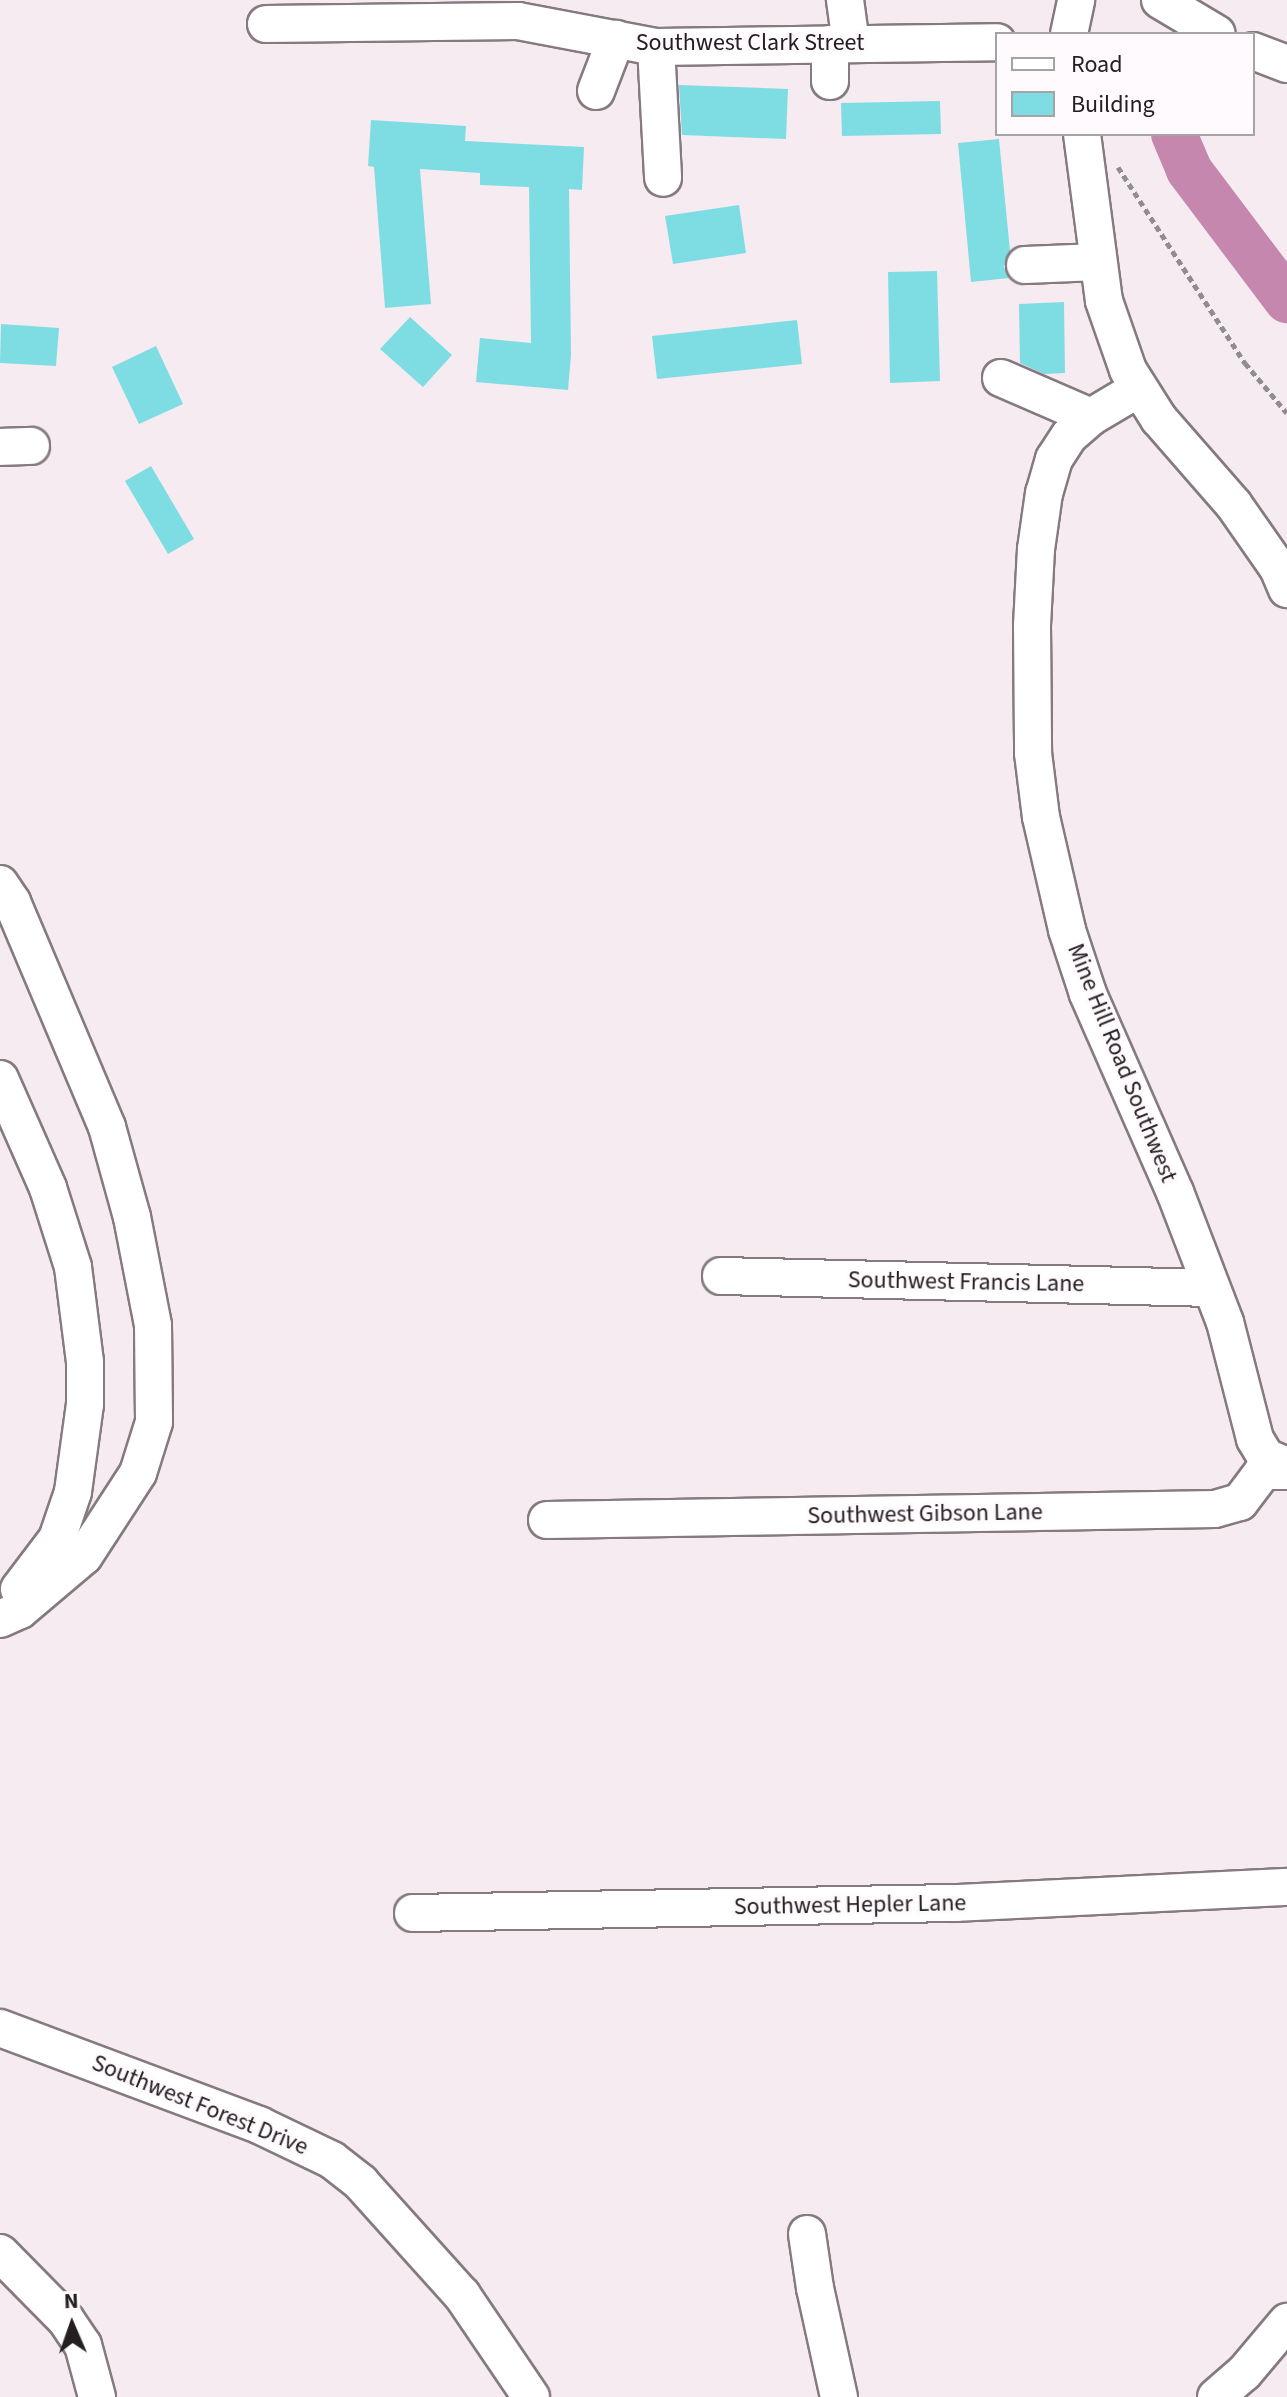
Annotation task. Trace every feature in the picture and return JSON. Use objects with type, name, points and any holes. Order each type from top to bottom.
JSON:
[{"type":"street","points":[[830,81],[840,44],[845,0]]},
{"type":"street","points":[[1069,32],[1076,0]]},
{"type":"street","points":[[1160,0],[1214,32]]},
{"type":"street","name":"Southwest Clark Street","points":[[266,24],[303,12],[391,11],[518,21],[656,47],[995,42]]},
{"type":"street","points":[[596,91],[616,39]]},
{"type":"street","points":[[656,47],[663,178]]},
{"type":"street","points":[[1255,52],[1287,64]]},
{"type":"street","points":[[1084,146],[1098,262],[1115,339],[1138,389],[1234,505],[1278,568],[1287,589]]},
{"type":"street","points":[[1025,265],[1098,262]]},
{"type":"street","points":[[1001,378],[1091,417]]},
{"type":"street","name":"Mine Hill Road Southwest","points":[[1138,389],[1091,417],[1069,436],[1054,459],[1044,493],[1036,549],[1033,753],[1041,817],[1067,930],[1088,994],[1175,1192],[1225,1322],[1261,1452],[1287,1469]]},
{"type":"street","points":[[0,884],[19,916],[107,1127],[132,1217],[153,1325],[154,1408],[154,1422],[138,1473],[84,1556],[20,1610],[0,1619]]},
{"type":"street","points":[[0,1079],[48,1188],[73,1267],[85,1362],[85,1404],[73,1492],[57,1539],[42,1564],[0,1606]]},
{"type":"street","name":"Southwest Francis Lane","points":[[721,1276],[1210,1288]]},
{"type":"street","name":"Southwest Gibson Lane","points":[[547,1520],[1215,1509],[1240,1502],[1263,1471],[1287,1469]]},
{"type":"street","name":"Southwest Hepler Lane","points":[[413,1913],[956,1903],[1287,1887]]},
{"type":"street","name":"Southwest Forest Drive","points":[[0,2028],[259,2125],[332,2160],[361,2183],[462,2295],[531,2397]]},
{"type":"street","points":[[807,2234],[815,2288],[839,2397]]},
{"type":"street","points":[[0,2253],[66,2320],[83,2345],[97,2397]]},
{"type":"street","points":[[1216,2397],[1244,2373],[1287,2322]]},
{"type":"path","points":[[1084,146],[1116,164],[1245,363],[1287,413]]},
{"type":"building","points":[[679,85],[788,89],[786,139],[682,135]]},
{"type":"building","points":[[940,101],[941,134],[842,136],[841,103]]},
{"type":"building","points":[[371,120],[466,126],[465,141],[584,147],[582,190],[569,189],[571,355],[568,390],[476,382],[480,338],[531,343],[529,187],[480,185],[480,173],[420,169],[431,304],[385,308],[374,167],[368,166]]},
{"type":"building","points":[[999,139],[1010,251],[1004,267],[1009,278],[971,282],[958,143]]},
{"type":"building","points":[[739,205],[746,253],[673,264],[665,216]]},
{"type":"building","points":[[937,271],[940,381],[890,383],[888,272]]},
{"type":"building","points":[[1064,302],[1065,373],[1044,374],[1020,363],[1019,304]]},
{"type":"building","points":[[410,317],[452,355],[423,387],[380,349]]},
{"type":"building","points":[[797,320],[802,364],[657,379],[652,336]]},
{"type":"building","points":[[1,324],[59,328],[56,366],[0,363]]},
{"type":"building","points":[[156,346],[183,404],[139,424],[112,367]]},
{"type":"building","points":[[151,466],[194,539],[168,554],[125,481]]},
{"type":"waterway","points":[[1175,136],[1189,170],[1287,300]]}]
